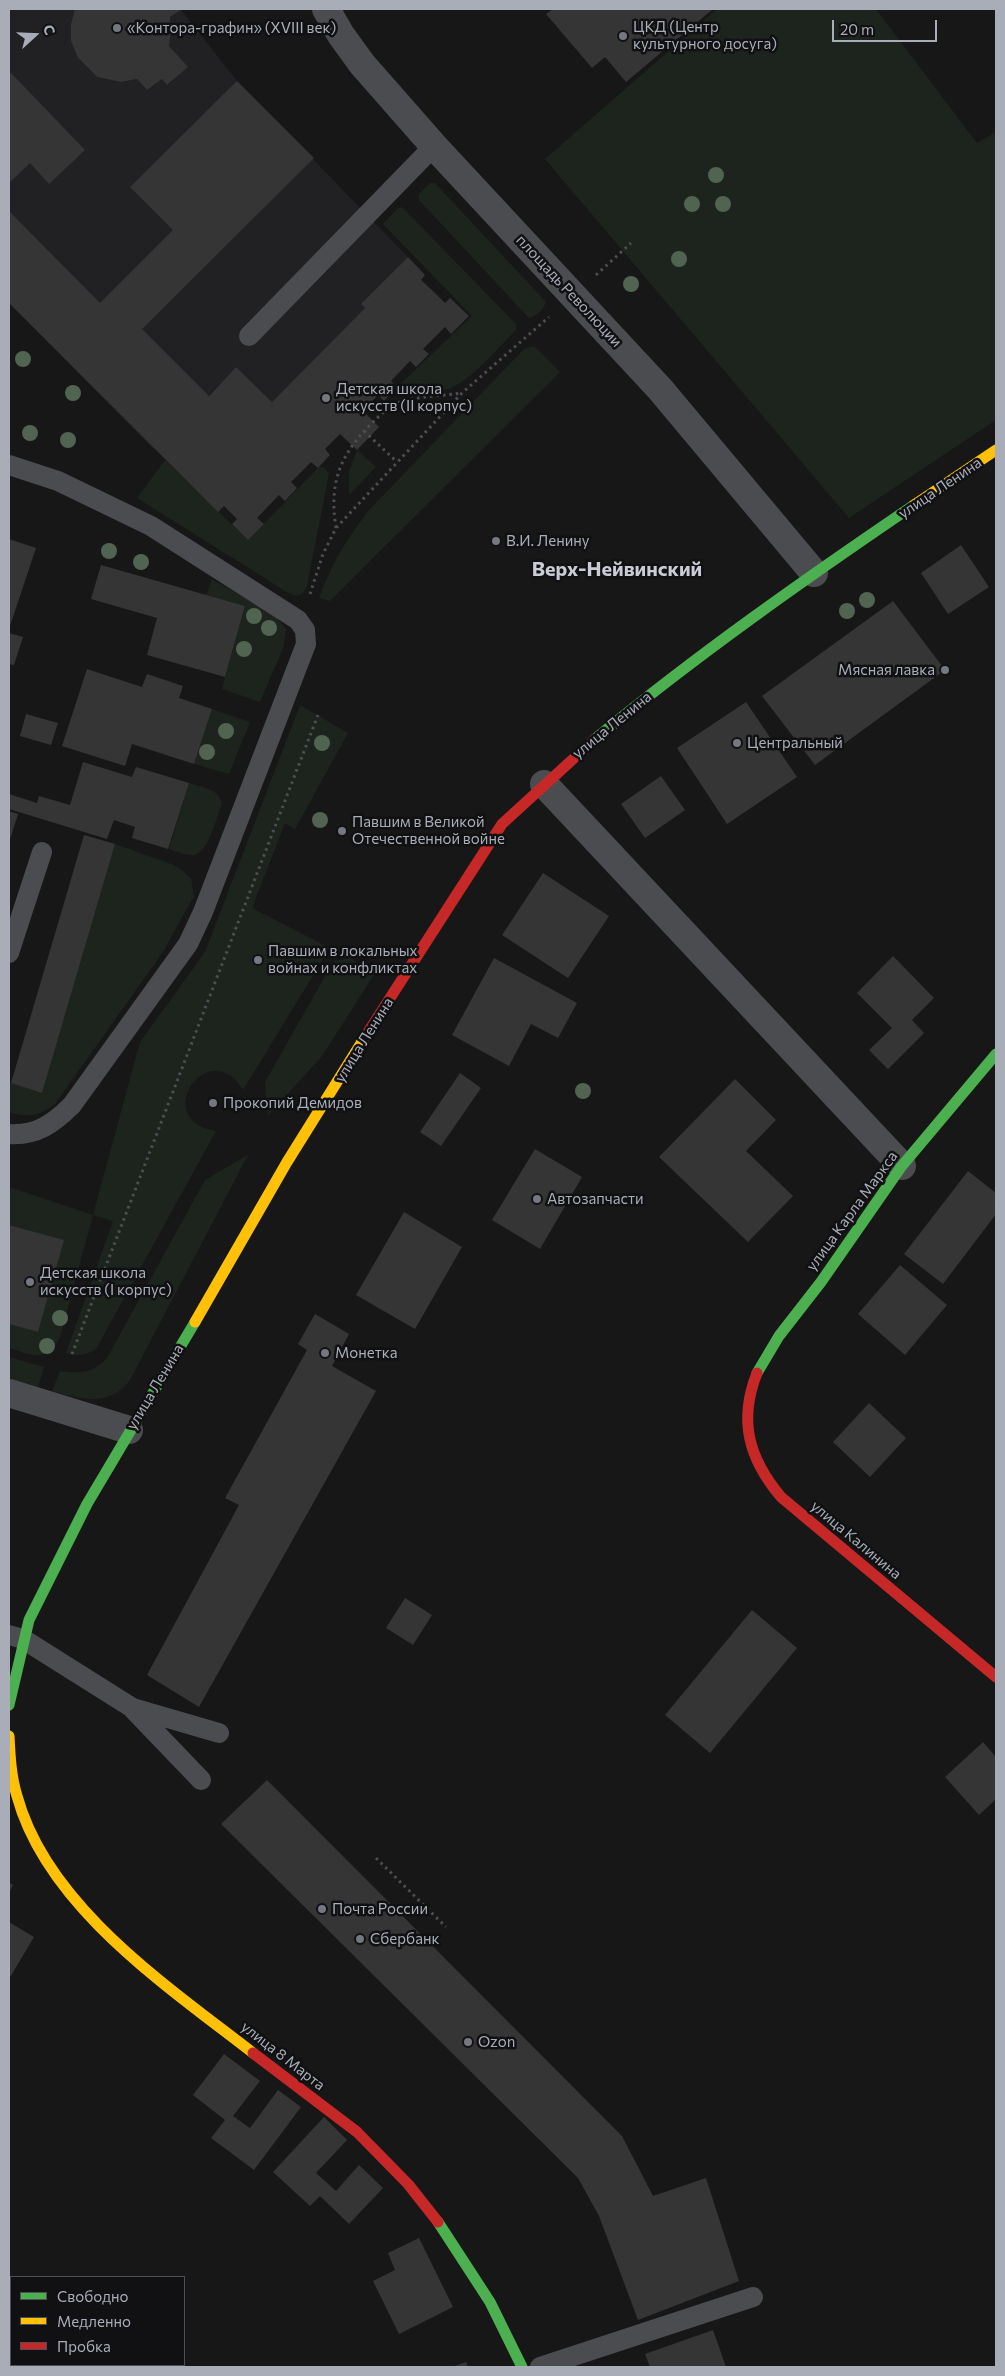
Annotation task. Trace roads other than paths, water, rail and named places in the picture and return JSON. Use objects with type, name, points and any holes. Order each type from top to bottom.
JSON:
[{"type":"main road","name":"улица Ленина","points":[[9,1706],[16,1637],[29,1620],[45,1584],[129,1430],[219,1282],[287,1162],[462,884],[502,824],[571,759],[660,686],[814,572],[996,450]]},
{"type":"main road","name":"улица Карла Маркса","points":[[750,1397],[760,1366],[776,1338],[820,1283],[902,1166],[996,1054]]},
{"type":"main road","name":"улица Калинина","points":[[750,1397],[748,1427],[752,1455],[764,1478],[781,1497],[996,1677]]},
{"type":"main road","points":[[9,1736],[11,1784]]},
{"type":"main road","name":"улица 8 Марта","points":[[11,1784],[45,1858],[63,1886],[89,1917],[116,1943],[356,2131],[432,2212],[471,2267],[501,2321],[522,2367]]},
{"type":"street","name":"площадь Революции","points":[[326,9],[341,35],[362,64],[434,146],[660,389],[814,572]]},
{"type":"street","points":[[544,784],[902,1166]]},
{"type":"street","points":[[9,1393],[129,1430]]},
{"type":"lane","points":[[249,336],[434,146]]},
{"type":"lane","points":[[9,465],[58,481],[151,526],[298,620],[305,630],[306,644],[203,912],[188,944],[72,1105],[59,1118],[41,1129],[20,1135],[9,1134]]},
{"type":"lane","points":[[9,953],[42,852]]},
{"type":"lane","points":[[16,1637],[131,1707],[201,1780]]},
{"type":"lane","points":[[131,1707],[219,1732]]},
{"type":"lane","points":[[540,2367],[753,2296]]},
{"type":"place","name":"«Контора-графин» (XVIII век)","points":[[117,28]]},
{"type":"place","name":"ЦКД (Центр культурного досуга)","points":[[623,36]]},
{"type":"place","name":"Детская школа искусств (II корпус)","points":[[326,398]]},
{"type":"place","name":"В.И. Ленину","points":[[496,541]]},
{"type":"place","name":"Мясная лавка","points":[[945,670]]},
{"type":"place","name":"Центральный","points":[[737,743]]},
{"type":"place","name":"Павшим в Великой Отечественной войне","points":[[342,831]]},
{"type":"place","name":"Павшим в локальных войнах и конфликтах","points":[[258,960]]},
{"type":"place","name":"Прокопий Демидов","points":[[213,1103]]},
{"type":"place","name":"Автозапчасти","points":[[537,1199]]},
{"type":"place","name":"Детская школа искусств (I корпус)","points":[[30,1282]]},
{"type":"place","name":"Монетка","points":[[325,1353]]},
{"type":"place","name":"Почта России","points":[[322,1909]]},
{"type":"place","name":"Сбербанк","points":[[360,1939]]},
{"type":"place","name":"Ozon","points":[[468,2042]]},
{"type":"district","name":"Верх-Нейвинский","points":[[617,569]]}]
